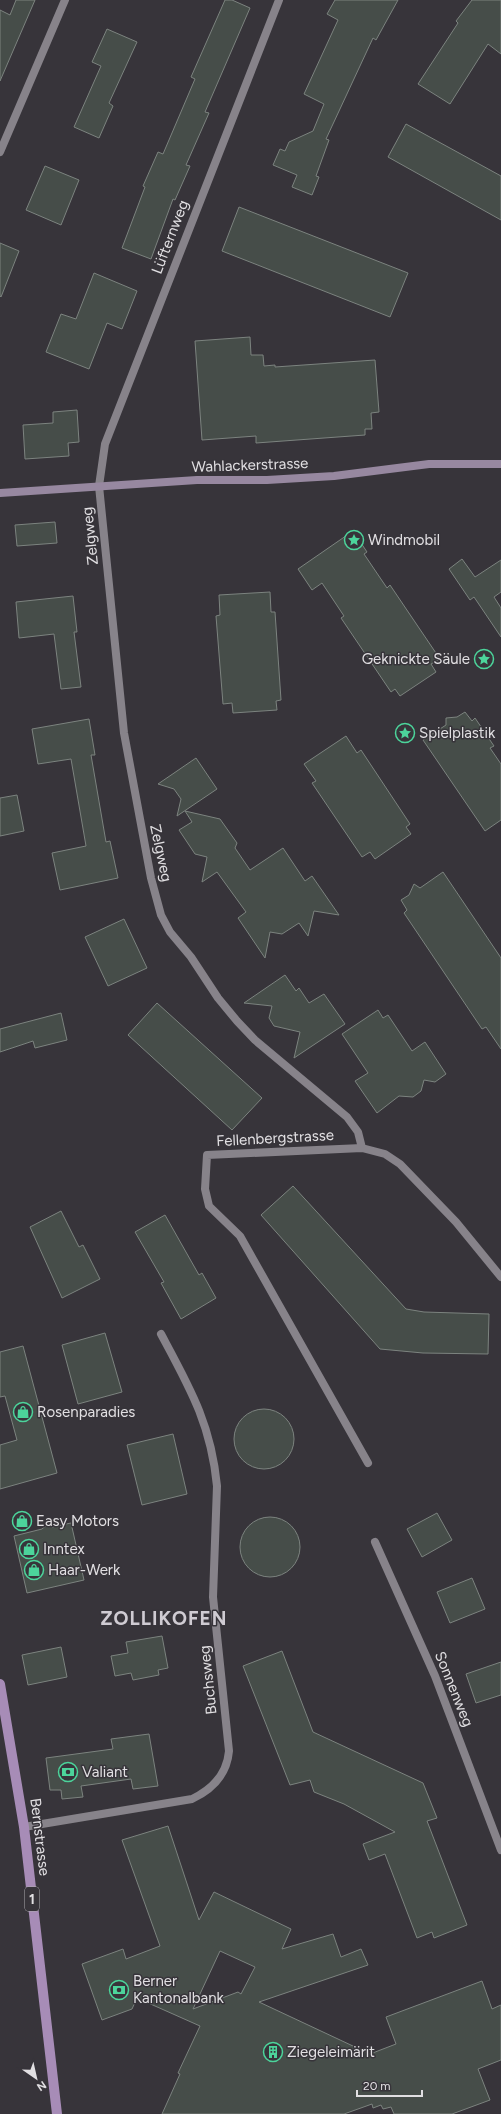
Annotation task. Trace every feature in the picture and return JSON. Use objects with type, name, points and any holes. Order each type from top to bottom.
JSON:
[{"type":"main road","name":"Bernstrasse","points":[[0,1684],[24,1827],[57,2114]]},
{"type":"street","points":[[0,152],[65,0]]},
{"type":"street","name":"Lüfternweg","points":[[99,486],[105,444],[279,0]]},
{"type":"street","name":"Wahlackerstrasse","points":[[0,493],[197,480],[267,480],[334,476],[429,464],[501,464]]},
{"type":"street","name":"Zelgweg","points":[[99,486],[124,733],[151,878],[166,925],[191,957],[218,998],[255,1040],[347,1117],[358,1132],[362,1148]]},
{"type":"street","name":"Fellenbergstrasse","points":[[368,1463],[240,1236],[233,1227],[214,1212],[206,1198],[207,1155],[362,1148],[385,1154],[400,1164],[456,1222],[501,1277]]},
{"type":"street","name":"Buchsweg","points":[[24,1827],[192,1799],[211,1788],[223,1772],[228,1761],[229,1750],[213,1597],[218,1486],[216,1468],[202,1416],[161,1334]]},
{"type":"street","name":"Sonnenweg","points":[[375,1542],[435,1676],[501,1850]]},
{"type":"building","points":[[16,0],[35,0],[0,81],[0,10],[10,15]]},
{"type":"building","points":[[225,0],[232,0],[250,8],[205,112],[209,113],[186,165],[190,166],[175,200],[173,199],[151,259],[122,248],[145,187],[143,186],[158,152],[163,154],[195,79],[191,77]]},
{"type":"building","points":[[335,0],[398,0],[376,40],[373,38],[326,139],[329,140],[316,176],[319,177],[312,195],[292,187],[297,175],[273,165],[280,149],[285,151],[289,142],[313,131],[324,104],[304,94],[338,20],[327,14]]},
{"type":"building","points":[[472,0],[501,0],[501,54],[488,44],[450,104],[418,84],[458,23],[456,21]]},
{"type":"building","points":[[107,29],[137,42],[109,103],[113,106],[99,138],[74,127],[101,66],[92,62]]},
{"type":"building","points":[[406,124],[501,176],[501,220],[388,157]]},
{"type":"building","points":[[45,166],[79,180],[61,225],[26,210]]},
{"type":"building","points":[[239,207],[408,273],[390,317],[222,251]]},
{"type":"building","points":[[0,243],[19,251],[1,297],[0,296]]},
{"type":"building","points":[[94,273],[137,291],[122,329],[107,323],[89,369],[46,352],[61,314],[76,319]]},
{"type":"building","points":[[250,337],[251,355],[263,355],[264,366],[275,365],[275,367],[375,360],[379,412],[371,413],[372,429],[365,429],[365,435],[256,443],[256,436],[202,440],[195,341]]},
{"type":"building","points":[[77,410],[79,442],[68,443],[69,456],[25,459],[23,425],[53,423],[53,412]]},
{"type":"building","points":[[55,522],[57,543],[17,546],[15,525]]},
{"type":"building","points":[[353,531],[367,552],[364,554],[387,588],[390,585],[440,659],[431,664],[436,672],[400,696],[395,689],[391,692],[341,618],[344,616],[322,583],[312,590],[298,569]]},
{"type":"building","points":[[462,559],[475,577],[501,560],[501,592],[494,597],[501,608],[501,637],[474,597],[470,600],[449,569]]},
{"type":"building","points":[[270,592],[271,612],[275,612],[281,700],[276,701],[277,710],[233,713],[232,703],[223,704],[216,616],[220,615],[219,595]]},
{"type":"building","points":[[73,596],[77,632],[74,632],[81,687],[61,689],[54,634],[19,638],[16,602]]},
{"type":"building","points":[[465,712],[472,721],[475,718],[494,746],[490,748],[501,764],[501,820],[485,831],[423,740],[446,725],[446,718],[457,717]]},
{"type":"building","points":[[89,719],[95,755],[91,755],[106,842],[110,841],[118,878],[60,890],[52,853],[86,846],[71,759],[38,764],[32,729]]},
{"type":"building","points":[[346,736],[357,753],[361,750],[410,824],[406,827],[411,834],[375,859],[370,852],[362,857],[312,783],[316,781],[304,764]]},
{"type":"building","points":[[196,758],[217,789],[177,816],[181,799],[174,789],[158,784]]},
{"type":"building","points":[[17,795],[24,831],[0,836],[0,798]]},
{"type":"building","points":[[185,811],[220,819],[237,843],[235,848],[250,870],[283,848],[305,881],[312,876],[339,915],[314,911],[308,936],[299,923],[282,934],[270,932],[265,958],[238,918],[246,912],[217,872],[202,882],[207,857],[195,854],[179,830],[192,822]]},
{"type":"building","points":[[443,872],[501,958],[501,1049],[486,1027],[482,1029],[404,913],[407,910],[401,900],[409,895],[414,884],[420,888]]},
{"type":"building","points":[[124,919],[147,968],[108,986],[85,937]]},
{"type":"building","points":[[285,975],[296,991],[299,988],[309,1003],[324,994],[345,1024],[294,1058],[300,1032],[274,1026],[269,1018],[272,1006],[244,1003]]},
{"type":"building","points":[[157,1003],[262,1098],[232,1130],[128,1035]]},
{"type":"building","points":[[378,1010],[383,1018],[388,1015],[412,1051],[425,1042],[446,1074],[435,1082],[424,1080],[421,1091],[413,1097],[399,1096],[377,1113],[355,1081],[368,1073],[342,1034]]},
{"type":"building","points":[[61,1013],[67,1040],[35,1048],[33,1041],[0,1052],[0,1029]]},
{"type":"building","points":[[293,1186],[406,1309],[424,1312],[489,1314],[488,1354],[423,1353],[380,1349],[261,1215]]},
{"type":"building","points":[[61,1211],[79,1247],[83,1245],[100,1279],[62,1298],[30,1227]]},
{"type":"building","points":[[165,1215],[199,1275],[202,1273],[216,1298],[181,1319],[161,1283],[164,1282],[135,1232]]},
{"type":"building","points":[[105,1333],[122,1392],[78,1404],[62,1345]]},
{"type":"building","points":[[23,1346],[57,1473],[0,1489],[0,1445],[17,1440],[5,1396],[0,1397],[0,1352]]},
{"type":"building","points":[[264,1409],[281,1414],[289,1422],[294,1439],[289,1456],[281,1464],[264,1469],[247,1464],[239,1456],[234,1439],[239,1422],[247,1414]]},
{"type":"building","points":[[173,1434],[187,1494],[142,1505],[127,1445]]},
{"type":"building","points":[[437,1513],[452,1540],[422,1557],[407,1529]]},
{"type":"building","points":[[270,1517],[287,1522],[295,1530],[300,1547],[295,1564],[287,1572],[270,1577],[253,1572],[245,1564],[240,1547],[245,1530],[253,1522]]},
{"type":"building","points":[[71,1523],[84,1580],[27,1593],[14,1536],[42,1529],[48,1524],[52,1527]]},
{"type":"building","points":[[472,1578],[485,1609],[450,1623],[437,1592]]},
{"type":"building","points":[[162,1636],[168,1668],[158,1670],[159,1675],[133,1680],[131,1673],[115,1676],[111,1656],[128,1653],[126,1642]]},
{"type":"building","points":[[61,1647],[67,1677],[28,1685],[22,1655]]},
{"type":"building","points":[[282,1651],[313,1732],[423,1783],[437,1818],[427,1821],[467,1925],[434,1938],[432,1932],[417,1938],[385,1854],[369,1860],[363,1844],[395,1832],[344,1804],[314,1792],[310,1780],[290,1785],[243,1666]]},
{"type":"building","points":[[501,1662],[501,1695],[476,1703],[466,1674]]},
{"type":"building","points":[[149,1734],[158,1786],[133,1789],[131,1779],[81,1786],[83,1797],[62,1799],[61,1790],[50,1790],[46,1758],[113,1749],[111,1739]]},
{"type":"building","points":[[168,1826],[199,1920],[214,1892],[291,1929],[282,1949],[333,1934],[341,1957],[361,1949],[368,1965],[259,2002],[370,2054],[396,2044],[386,2017],[482,1981],[492,2009],[501,2005],[501,2060],[478,2069],[490,2100],[452,2114],[394,2114],[391,2107],[383,2109],[381,2105],[373,2108],[372,2104],[344,2114],[162,2114],[180,2074],[178,2073],[200,2026],[137,1998],[132,2009],[102,2020],[82,1964],[123,1949],[126,1959],[160,1946],[122,1840]],"holes":[[[220,1951],[255,1967],[241,1994],[238,1992],[193,2009]]]},
{"type":"place","name":"Windmobil","points":[[354,540]]},
{"type":"place","name":"Geknickte Säule","points":[[484,659]]},
{"type":"place","name":"Spielplastik","points":[[405,733]]},
{"type":"place","name":"Rosenparadies","points":[[23,1412]]},
{"type":"place","name":"Easy Motors","points":[[22,1521]]},
{"type":"place","name":"Inntex","points":[[29,1549]]},
{"type":"place","name":"Haar-Werk","points":[[34,1570]]},
{"type":"place","name":"Valiant","points":[[68,1772]]},
{"type":"place","name":"Berner Kantonalbank","points":[[119,1990]]},
{"type":"place","name":"Ziegeleimärit","points":[[273,2052]]},
{"type":"district","name":"ZOLLIKOFEN","points":[[164,1618]]}]
